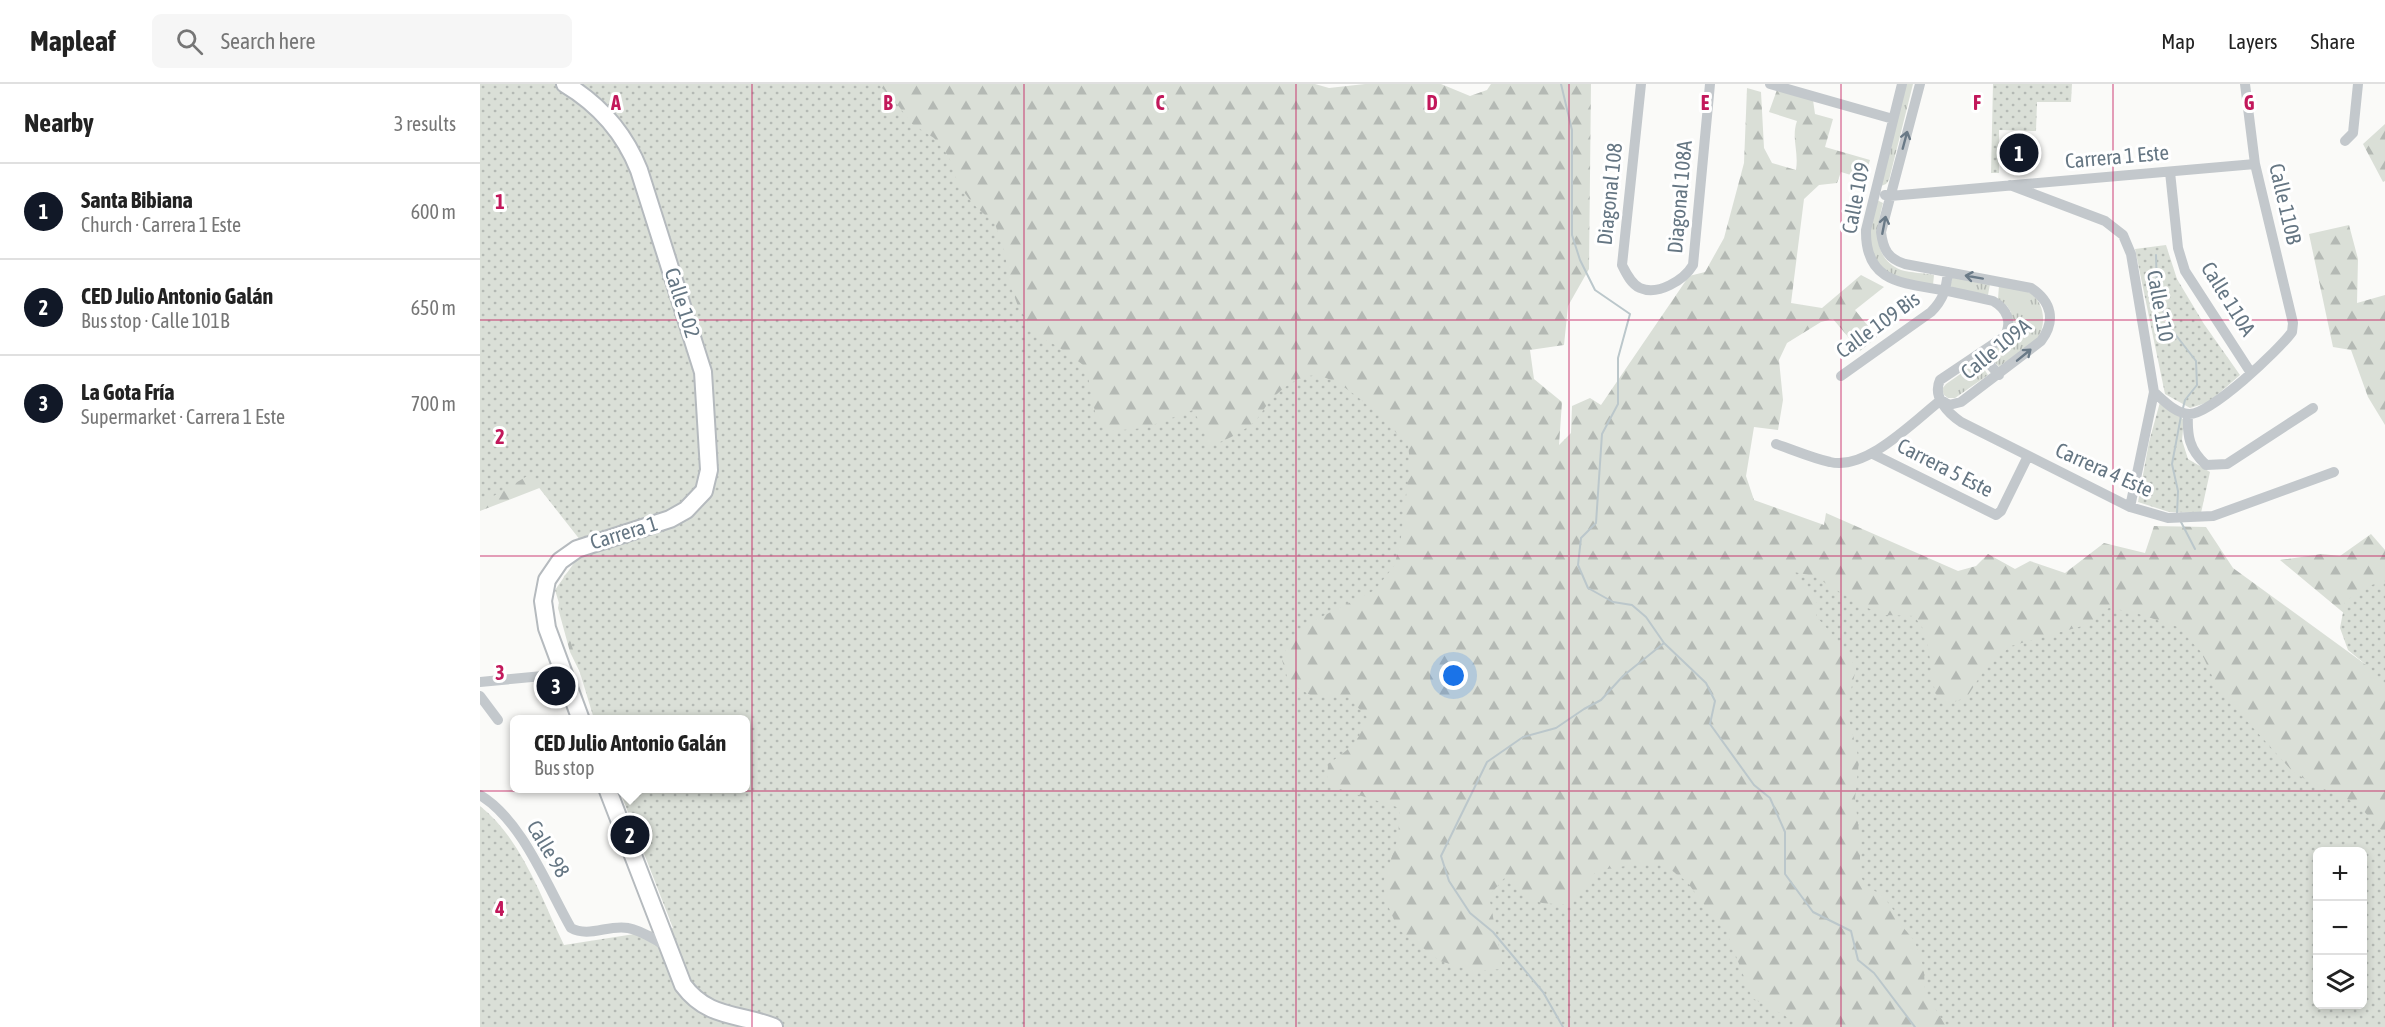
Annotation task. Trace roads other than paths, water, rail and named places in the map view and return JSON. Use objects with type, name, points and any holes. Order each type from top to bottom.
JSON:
[{"type":"main road","name":"Calle 102","points":[[565,84],[607,116],[622,135],[639,170],[703,372],[709,470],[704,490],[698,499]]},
{"type":"main road","name":"Carrera 1","points":[[564,674],[547,628],[544,613],[545,590],[553,569],[577,549],[670,519],[686,510],[698,499]]},
{"type":"main road","points":[[564,674],[579,715]]},
{"type":"main road","points":[[609,793],[679,978],[696,1001],[716,1012],[774,1027]]},
{"type":"street","name":"Diagonal 108","points":[[1641,84],[1622,265],[1630,279],[1639,287],[1653,290]]},
{"type":"street","name":"Diagonal 108A","points":[[1653,290],[1668,286],[1681,278],[1689,272],[1693,264],[1710,84]]},
{"type":"street","points":[[1770,84],[1893,119]]},
{"type":"street","name":"Calle 109","points":[[1902,84],[1866,230],[1866,248],[1872,262],[1882,274],[1897,283],[1993,301]]},
{"type":"street","name":"Calle 109","points":[[1920,84],[1881,232],[1887,254],[1905,264],[2031,288],[2041,294],[2047,302]]},
{"type":"street","name":"Calle 110B","points":[[2245,84],[2255,164],[2293,323],[2292,332],[2252,373]]},
{"type":"street","points":[[2345,141],[2353,133],[2358,84]]},
{"type":"street","name":"Carrera 1 Este","points":[[1875,191],[1890,196],[2255,164]]},
{"type":"street","name":"Calle 110A","points":[[2170,172],[2178,248],[2185,271],[2252,373]]},
{"type":"street","name":"Calle 110","points":[[2010,185],[2105,221],[2123,236],[2131,254],[2154,392],[2130,507]]},
{"type":"street","name":"Calle 109 Bis","points":[[1841,376],[1931,312],[1941,302],[1946,291],[1948,272]]},
{"type":"street","points":[[1993,301],[1997,281]]},
{"type":"street","name":"Calle 109A","points":[[1993,301],[2005,310],[2009,325],[2004,337],[1940,380],[1937,394],[1949,405],[1956,404],[1999,375],[2041,342],[2051,322],[2047,302]]},
{"type":"street","points":[[1981,354],[1999,375]]},
{"type":"street","points":[[2154,392],[2173,408],[2188,414],[2201,412],[2252,373]]},
{"type":"street","points":[[1776,444],[1830,462],[1854,462],[1873,453],[1941,400]]},
{"type":"street","name":"Carrera 4 Este","points":[[1941,400],[1947,410],[1961,422],[2130,507],[2168,518],[2213,516],[2334,472]]},
{"type":"street","points":[[2188,414],[2187,436],[2191,447],[2206,465],[2216,466],[2227,464],[2313,408]]},
{"type":"street","name":"Carrera 5 Este","points":[[1873,453],[1992,513],[1999,513],[2028,456]]},
{"type":"street","points":[[480,682],[564,674]]},
{"type":"street","points":[[480,696],[498,720]]},
{"type":"street","name":"Calle 98","points":[[480,795],[496,806],[510,824],[574,930],[597,931],[626,927],[667,946]]},
{"type":"waterway","points":[[1561,84],[1572,130],[1572,235],[1580,260],[1595,290],[1630,314],[1618,358],[1618,404],[1602,434],[1596,523],[1581,538],[1578,565],[1588,588],[1613,602],[1632,605],[1646,617],[1664,643],[1706,683],[1715,701],[1710,724],[1754,785],[1770,798],[1785,832],[1785,874],[1813,912],[1851,931],[1858,960],[1874,973],[1915,1027]]},
{"type":"waterway","points":[[2156,255],[2157,292],[2168,325],[2196,361],[2197,385],[2185,400],[2183,408]]},
{"type":"waterway","points":[[2177,514],[2178,491],[2172,464],[2181,416]]},
{"type":"waterway","points":[[2181,522],[2195,549]]},
{"type":"waterway","points":[[1563,1027],[1543,992],[1493,932],[1470,913],[1449,881],[1441,856],[1487,762],[1523,737],[1556,728],[1601,700],[1623,676],[1664,643]]},
{"type":"place","name":"Santa Bibiana","points":[[2019,153]]},
{"type":"place","name":"La Gota Fría","points":[[556,686]]},
{"type":"place","name":"CED Julio Antonio Galán","points":[[630,835]]}]
